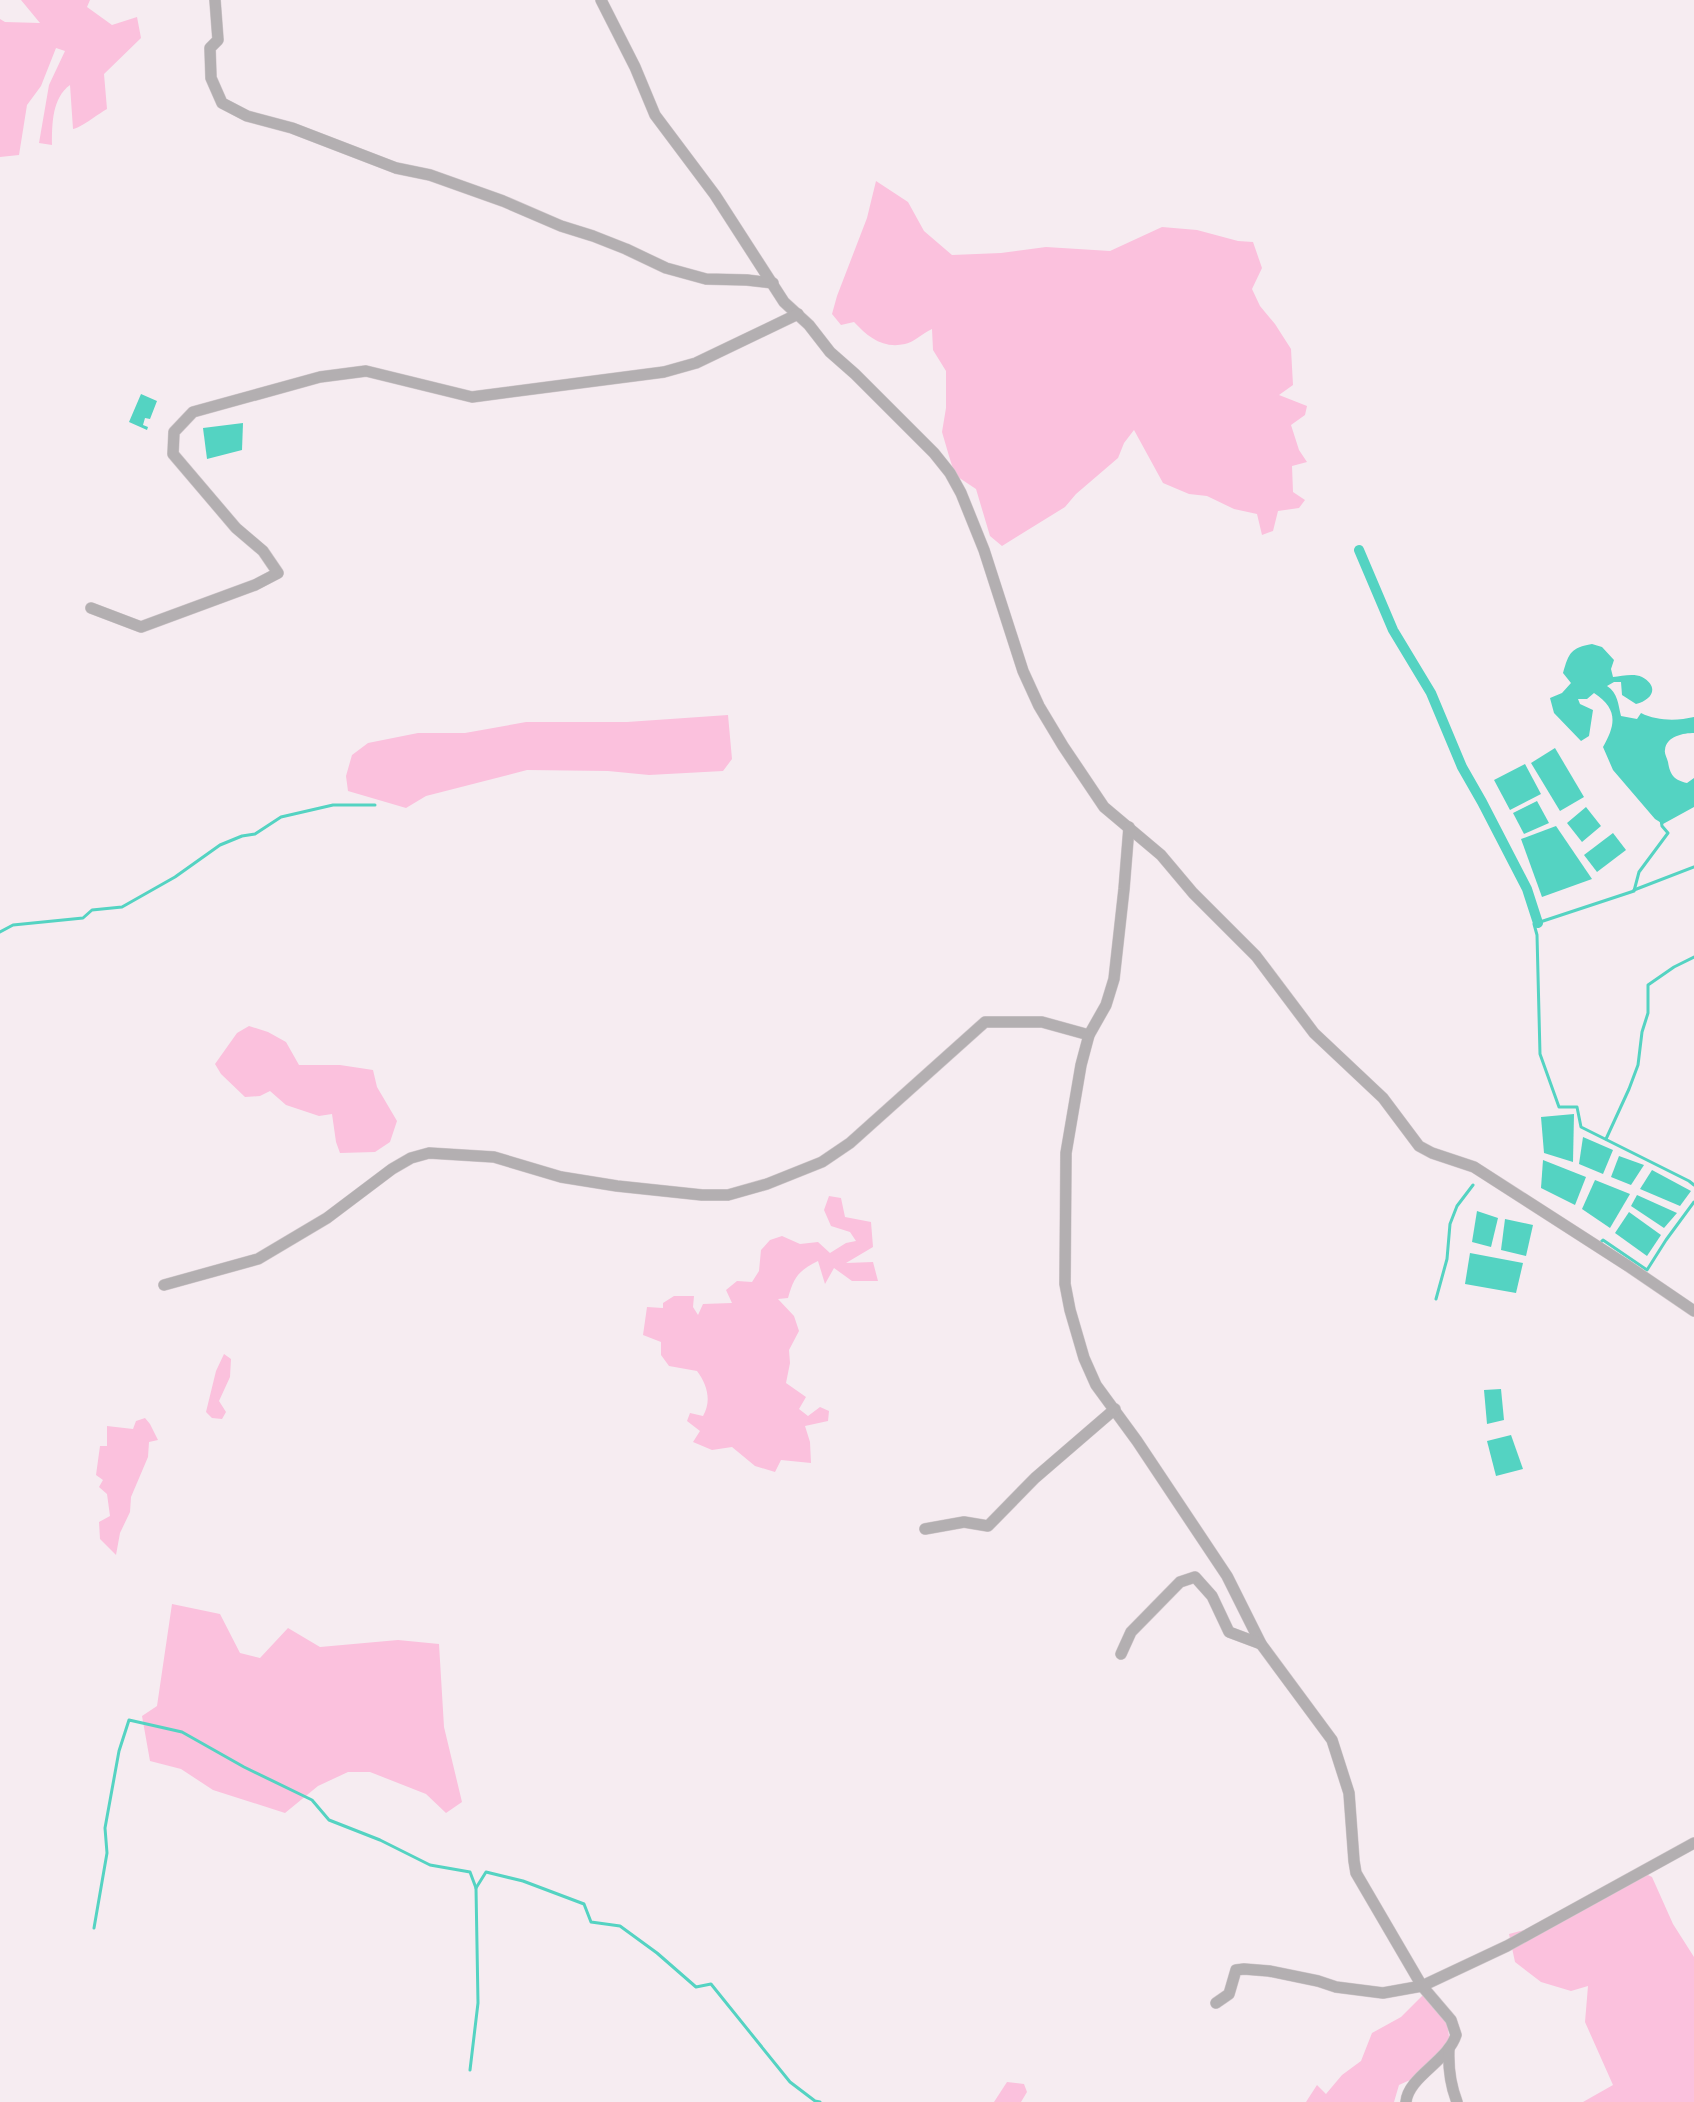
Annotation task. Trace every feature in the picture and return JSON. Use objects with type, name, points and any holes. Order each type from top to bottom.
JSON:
[{"type":"street","points":[[215,0],[218,40],[210,48],[211,78],[222,103],[248,116],[292,128],[396,168],[430,175],[503,201],[561,226],[618,246],[666,268],[706,279],[772,283]]},
{"type":"street","points":[[602,0],[631,59],[655,115],[715,195],[784,302],[809,325],[830,352],[855,374],[934,453],[950,473],[984,550],[1023,671],[1039,706],[1104,807],[1161,854],[1194,892],[1256,956],[1314,1033],[1382,1098],[1419,1146],[1432,1153],[1474,1167],[1628,1266],[1694,1311]]},
{"type":"street","points":[[91,608],[141,626],[256,585],[278,573],[263,551],[236,528],[173,454],[174,432],[193,412],[320,377],[366,371],[472,397],[664,372],[696,363],[798,314]]},
{"type":"street","points":[[1129,828],[1114,979],[1106,1005],[1089,1035],[1080,1065],[1066,1153],[1065,1284],[1070,1310],[1084,1358],[1096,1385],[1115,1409],[1227,1576],[1261,1644],[1332,1740],[1349,1793],[1356,1873],[1422,1986],[1451,2020],[1456,2035],[1449,2048],[1414,2084],[1406,2102]]},
{"type":"street","points":[[164,1284],[258,1259],[327,1218],[392,1169],[411,1158],[429,1153],[494,1157],[561,1177],[618,1186],[702,1195],[728,1195],[791,1175],[822,1162],[850,1143],[984,1022],[1042,1022],[1089,1035]]},
{"type":"street","points":[[925,1529],[964,1522],[988,1526],[1036,1478],[1115,1409]]},
{"type":"street","points":[[1121,1654],[1131,1632],[1180,1582],[1195,1577],[1212,1596],[1230,1632],[1261,1644]]},
{"type":"street","points":[[1216,2003],[1229,1994],[1236,1970],[1244,1969],[1269,1971],[1318,1981],[1336,1988],[1383,1993],[1422,1986],[1507,1946],[1694,1843]]},
{"type":"street","points":[[1449,2048],[1448,2066],[1457,2102]]},
{"type":"shaded area","points":[[21,0],[90,0],[87,7],[112,25],[137,17],[141,38],[104,74],[107,109],[73,129],[70,85],[64,90],[54,112],[52,145],[39,143],[49,85],[65,51],[56,48],[41,86],[27,105],[19,155],[0,157],[0,19],[5,22],[40,23]]},
{"type":"shaded area","points":[[876,181],[908,202],[924,231],[952,255],[1001,253],[1046,247],[1110,251],[1162,227],[1197,230],[1238,241],[1253,242],[1262,268],[1252,289],[1260,306],[1275,324],[1291,349],[1293,385],[1279,395],[1307,406],[1305,415],[1291,425],[1299,450],[1307,462],[1292,466],[1293,492],[1305,500],[1299,508],[1278,511],[1273,531],[1262,535],[1257,514],[1234,509],[1207,496],[1189,494],[1163,483],[1134,430],[1124,443],[1118,458],[1076,494],[1065,507],[1002,546],[990,536],[976,489],[955,475],[942,432],[946,408],[946,371],[933,350],[932,329],[908,343],[890,345],[870,337],[854,322],[841,325],[832,314],[867,218]]},
{"type":"shaded area","points":[[141,394],[157,401],[150,419],[145,418],[143,425],[148,427],[147,430],[129,422]]},
{"type":"shaded area","points":[[243,423],[242,450],[207,459],[203,428]]},
{"type":"shaded area","points":[[1592,644],[1602,647],[1614,660],[1611,669],[1613,677],[1635,675],[1642,677],[1651,685],[1652,693],[1650,696],[1636,704],[1622,695],[1621,682],[1614,682],[1607,686],[1615,695],[1621,716],[1637,719],[1641,713],[1667,720],[1694,717],[1694,733],[1672,738],[1666,745],[1665,751],[1673,776],[1687,783],[1694,778],[1694,807],[1663,824],[1655,819],[1613,770],[1603,747],[1610,731],[1612,717],[1611,711],[1602,699],[1594,693],[1587,699],[1578,699],[1580,704],[1593,710],[1589,736],[1581,741],[1554,713],[1550,698],[1562,693],[1571,683],[1563,673],[1569,656],[1575,649]]},
{"type":"shaded area","points":[[728,715],[732,759],[723,771],[649,775],[608,771],[527,770],[426,796],[406,808],[348,791],[346,776],[352,755],[368,743],[418,733],[465,733],[526,722],[627,722]]},
{"type":"shaded area","points":[[1555,748],[1584,797],[1560,811],[1531,763]]},
{"type":"shaded area","points":[[1525,764],[1541,794],[1510,810],[1494,780]]},
{"type":"shaded area","points":[[1537,801],[1549,823],[1524,834],[1513,813]]},
{"type":"shaded area","points":[[1586,807],[1601,826],[1582,842],[1567,823]]},
{"type":"shaded area","points":[[1556,826],[1592,879],[1542,897],[1521,839]]},
{"type":"shaded area","points":[[1613,833],[1626,850],[1597,872],[1584,855]]},
{"type":"shaded area","points":[[249,1026],[268,1032],[286,1042],[299,1065],[340,1065],[373,1070],[377,1087],[397,1121],[390,1142],[375,1152],[340,1153],[336,1142],[332,1114],[319,1116],[286,1105],[270,1091],[260,1096],[245,1097],[221,1074],[215,1064],[237,1033]]},
{"type":"shaded area","points":[[1574,1114],[1573,1162],[1544,1153],[1541,1117]]},
{"type":"shaded area","points":[[1583,1137],[1613,1150],[1603,1174],[1579,1164]]},
{"type":"shaded area","points":[[1619,1156],[1644,1165],[1631,1185],[1611,1177]]},
{"type":"shaded area","points":[[1543,1160],[1586,1177],[1575,1205],[1541,1188]]},
{"type":"shaded area","points":[[1652,1170],[1691,1191],[1680,1206],[1640,1189]]},
{"type":"shaded area","points":[[1595,1180],[1630,1194],[1610,1228],[1582,1209]]},
{"type":"shaded area","points":[[1637,1195],[1677,1213],[1664,1228],[1631,1206]]},
{"type":"shaded area","points":[[829,1196],[841,1198],[845,1217],[871,1222],[873,1247],[846,1263],[873,1262],[878,1281],[852,1281],[834,1268],[825,1284],[818,1261],[798,1275],[792,1285],[788,1298],[778,1299],[794,1316],[799,1331],[789,1350],[790,1363],[786,1383],[806,1397],[799,1409],[808,1416],[820,1407],[829,1411],[828,1421],[805,1426],[810,1442],[811,1463],[781,1460],[775,1472],[755,1466],[732,1447],[712,1450],[693,1442],[700,1431],[687,1421],[690,1413],[703,1416],[708,1399],[706,1387],[697,1371],[669,1366],[661,1355],[661,1342],[643,1335],[647,1307],[663,1308],[663,1303],[674,1296],[694,1296],[693,1307],[698,1315],[703,1304],[732,1303],[726,1290],[737,1281],[752,1282],[759,1271],[761,1250],[770,1240],[782,1236],[800,1244],[818,1242],[830,1253],[846,1243],[856,1241],[850,1232],[831,1226],[824,1210]]},
{"type":"shaded area","points":[[1477,1211],[1498,1218],[1491,1247],[1472,1242]]},
{"type":"shaded area","points":[[1629,1212],[1661,1235],[1647,1256],[1615,1233]]},
{"type":"shaded area","points":[[1505,1219],[1533,1225],[1526,1256],[1501,1250]]},
{"type":"shaded area","points":[[1470,1253],[1523,1263],[1516,1293],[1465,1284]]},
{"type":"shaded area","points":[[224,1354],[231,1359],[230,1377],[219,1401],[226,1412],[222,1419],[212,1418],[206,1412],[216,1371]]},
{"type":"shaded area","points":[[1501,1389],[1504,1420],[1487,1424],[1484,1390]]},
{"type":"shaded area","points":[[145,1418],[158,1440],[149,1442],[148,1457],[131,1497],[130,1512],[120,1533],[116,1555],[100,1539],[99,1522],[110,1516],[107,1494],[99,1487],[103,1480],[96,1475],[100,1446],[107,1446],[107,1426],[133,1429],[136,1421]]},
{"type":"shaded area","points":[[1511,1435],[1523,1469],[1496,1476],[1487,1441]]},
{"type":"shaded area","points":[[172,1604],[220,1614],[240,1653],[260,1658],[288,1628],[320,1647],[398,1640],[439,1644],[444,1727],[462,1802],[446,1813],[426,1794],[370,1772],[348,1772],[318,1786],[285,1813],[213,1790],[181,1769],[150,1761],[142,1716],[157,1706]]},
{"type":"shaded area","points":[[1642,1872],[1652,1877],[1673,1924],[1694,1957],[1694,2102],[1583,2102],[1613,2085],[1585,2022],[1588,1986],[1571,1991],[1541,1982],[1515,1962],[1509,1934],[1567,1919]]},
{"type":"shaded area","points":[[1425,1993],[1447,2022],[1450,2044],[1421,2075],[1399,2085],[1394,2102],[1306,2102],[1317,2085],[1326,2094],[1342,2075],[1361,2061],[1372,2033],[1401,2017]]},
{"type":"shaded area","points":[[1007,2082],[1024,2084],[1027,2092],[1021,2102],[994,2102]]},
{"type":"waterway","points":[[1359,550],[1393,630],[1431,693],[1462,767],[1527,889],[1538,923]]},
{"type":"waterway","points":[[0,932],[13,925],[83,918],[92,910],[122,907],[175,877],[220,845],[242,836],[255,834],[281,817],[333,805],[375,805]]},
{"type":"waterway","points":[[1661,820],[1662,826],[1668,833],[1639,872],[1634,891],[1534,924],[1537,935],[1540,1054],[1559,1107],[1577,1107],[1581,1127],[1694,1185]]},
{"type":"waterway","points":[[1634,890],[1694,867]]},
{"type":"waterway","points":[[1606,1139],[1638,1065],[1642,1032],[1648,1013],[1648,985],[1674,967],[1694,957]]},
{"type":"waterway","points":[[1436,1299],[1447,1259],[1450,1224],[1457,1206],[1473,1185]]},
{"type":"waterway","points":[[1600,1243],[1603,1240],[1647,1270],[1694,1202]]},
{"type":"waterway","points":[[94,1928],[107,1853],[105,1828],[119,1751],[129,1720],[182,1732],[244,1767],[312,1800],[329,1820],[380,1840],[430,1865],[470,1872],[476,1888],[478,2003],[470,2070]]},
{"type":"waterway","points":[[476,1888],[486,1872],[523,1881],[584,1904],[591,1922],[620,1926],[657,1953],[696,1987],[711,1984],[790,2082],[815,2101],[820,2102]]}]
